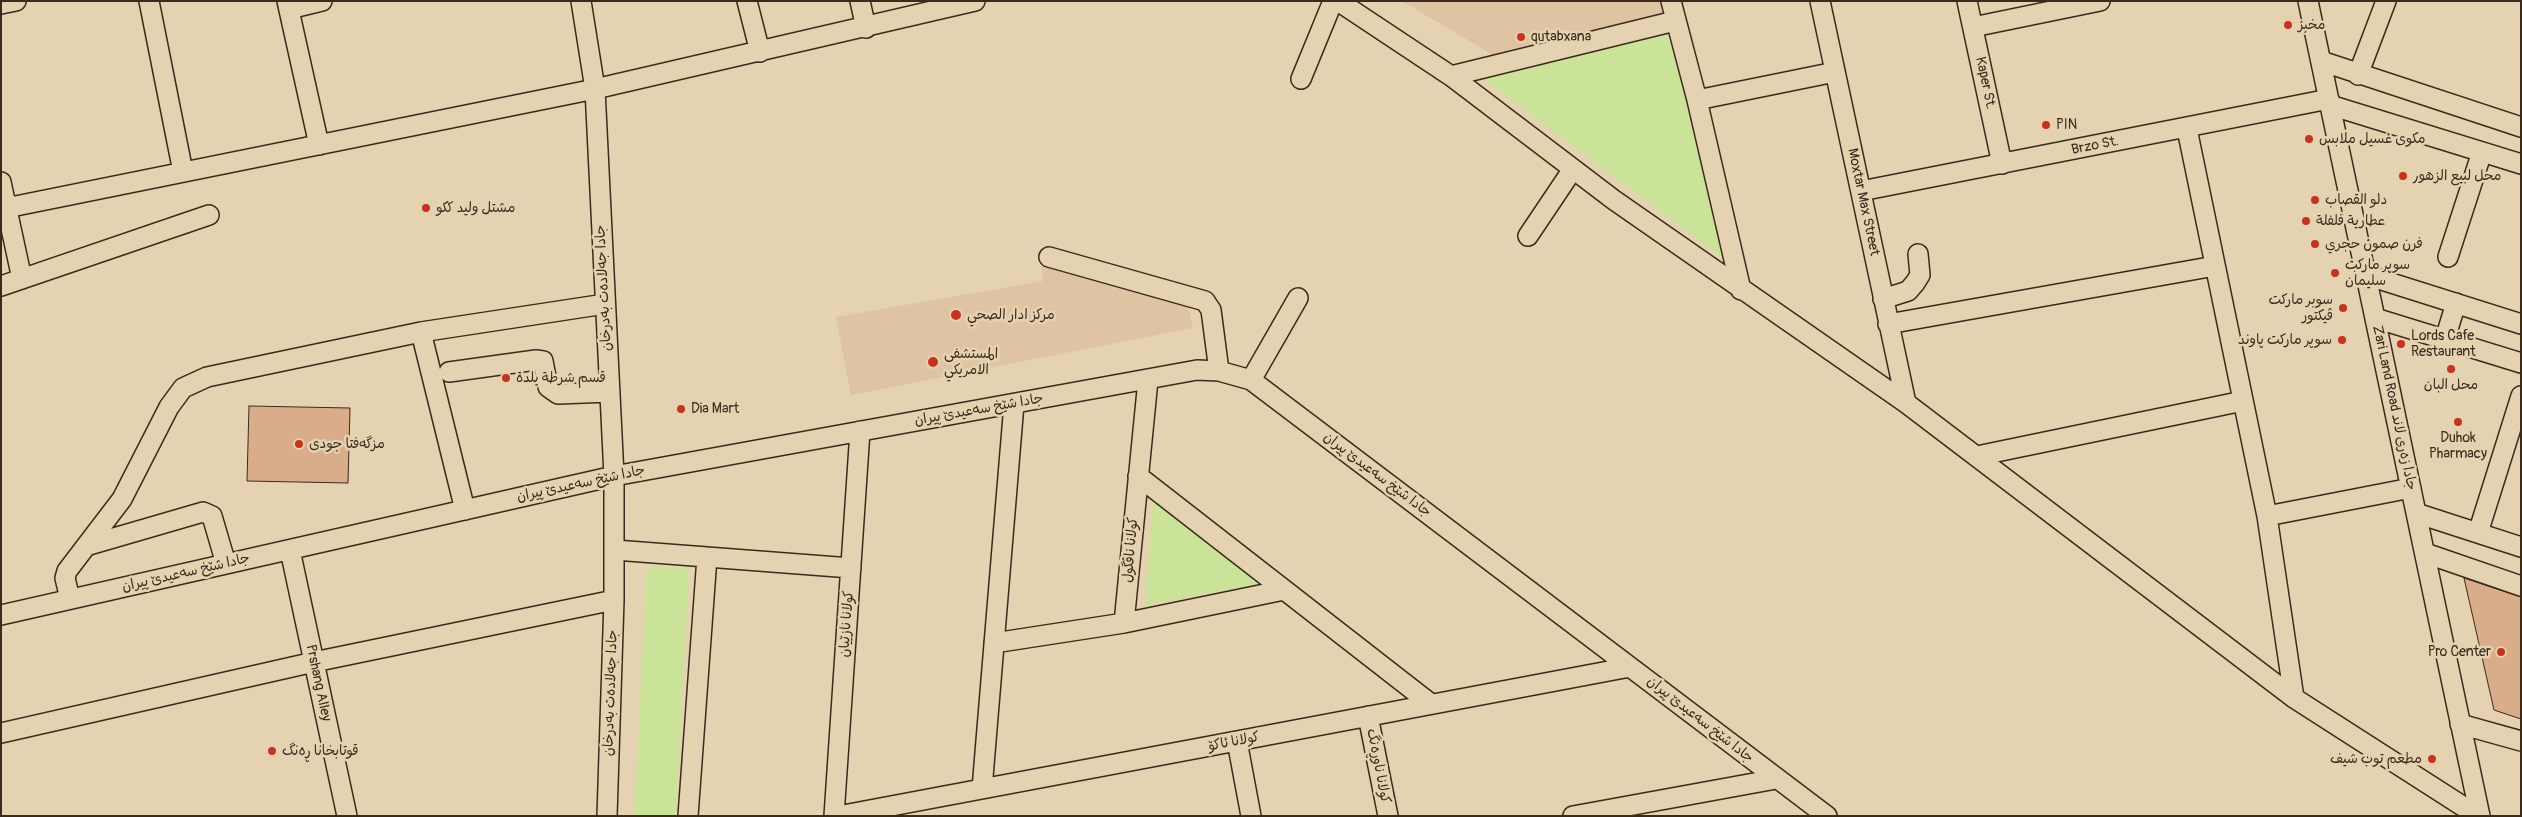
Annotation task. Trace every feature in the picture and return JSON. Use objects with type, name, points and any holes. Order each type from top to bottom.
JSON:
[{"type":"street","points":[[1,4],[16,1]]},
{"type":"street","points":[[149,1],[183,172]]},
{"type":"street","points":[[319,145],[288,5],[322,1]]},
{"type":"street","name":"جادا جەلادەت بەدرخان","points":[[580,1],[595,89],[614,476],[614,600],[607,816]]},
{"type":"street","points":[[747,1],[760,52]]},
{"type":"street","points":[[860,1],[866,28]]},
{"type":"street","points":[[4,208],[595,89],[866,28],[975,1]]},
{"type":"street","points":[[1301,79],[1333,1]]},
{"type":"street","points":[[1338,1],[1451,76],[1573,168],[1742,290],[1906,403],[2294,698],[2479,816]]},
{"type":"street","points":[[1671,1],[1697,100],[1742,290]]},
{"type":"street","name":"Moxtar Max Street","points":[[1820,1],[1906,403]]},
{"type":"street","name":"Kaper St.","points":[[1967,1],[2002,164]]},
{"type":"street","points":[[1972,27],[2100,1]]},
{"type":"street","name":"Zari Land Road جادا زەری لاند","points":[[2308,1],[2479,816]]},
{"type":"street","points":[[2358,75],[2386,1]]},
{"type":"street","points":[[1451,76],[1675,21]]},
{"type":"street","points":[[2321,61],[2358,75],[2521,127]]},
{"type":"street","points":[[1697,100],[1835,72]]},
{"type":"street","points":[[2330,102],[2521,164]]},
{"type":"street","name":"Brzo St.","points":[[1860,191],[2330,102]]},
{"type":"street","points":[[2187,129],[2266,516],[2294,698]]},
{"type":"street","points":[[2448,258],[2482,152]]},
{"type":"street","points":[[1528,236],[1573,168]]},
{"type":"street","points":[[1,182],[4,208],[22,279]]},
{"type":"street","points":[[1,286],[209,216]]},
{"type":"street","points":[[1883,299],[1908,291],[1916,283],[1920,275],[1918,254]]},
{"type":"street","points":[[1049,258],[1205,301],[1211,310],[1219,371]]},
{"type":"street","points":[[1888,324],[2215,266]]},
{"type":"street","points":[[2366,275],[2521,324]]},
{"type":"street","points":[[1251,380],[1298,298]]},
{"type":"street","points":[[2445,339],[2456,303]]},
{"type":"street","points":[[70,600],[65,578],[73,561],[122,500],[169,408],[183,388],[207,377],[421,332],[605,304]]},
{"type":"street","points":[[2375,318],[2521,363]]},
{"type":"street","points":[[421,332],[465,510]]},
{"type":"street","points":[[449,372],[536,360],[543,361],[548,386],[558,394],[610,392]]},
{"type":"street","name":"جادا شێخ سەعیدێ پیران","points":[[1,615],[614,476],[1197,370],[1219,371],[1251,380],[1827,816]]},
{"type":"street","name":"کولانا ناڤگول","points":[[1124,623],[1148,380]]},
{"type":"street","points":[[2478,533],[2521,396]]},
{"type":"street","points":[[1977,456],[2243,401]]},
{"type":"street","points":[[982,789],[1014,404]]},
{"type":"street","name":"کولانا نازێیان","points":[[834,816],[860,432]]},
{"type":"street","points":[[1138,476],[1432,704]]},
{"type":"street","points":[[2266,516],[2411,488]]},
{"type":"street","points":[[86,546],[203,512],[212,516],[226,564]]},
{"type":"street","points":[[2416,513],[2521,547]]},
{"type":"street","name":"Prshang Alley","points":[[290,550],[347,816]]},
{"type":"street","points":[[615,550],[851,568]]},
{"type":"street","points":[[2424,553],[2521,586]]},
{"type":"street","points":[[688,816],[707,557]]},
{"type":"street","points":[[994,643],[1124,623],[1284,590]]},
{"type":"street","points":[[1,732],[314,662],[614,600]]},
{"type":"street","name":"کولانا ئاکۆ","points":[[838,816],[1630,666]]},
{"type":"street","name":"کولانا ناوڕەنگ","points":[[1368,716],[1388,816]]},
{"type":"street","points":[[2460,724],[2521,741]]},
{"type":"street","points":[[1237,741],[1251,816]]},
{"type":"street","points":[[1583,815],[1776,779]]},
{"type":"shaded area","name":"qutabxana","points":[[1402,1],[1666,1],[1669,18],[1493,55]]},
{"type":"shaded area","name":"المستشفى الامريكي","points":[[1041,264],[1187,302],[1193,328],[851,395],[836,317],[1043,281]]},
{"type":"green space","points":[[1670,31],[1727,261],[1480,76]]},
{"type":"green space","points":[[1154,498],[1260,583],[1144,606]]},
{"type":"green space","points":[[647,566],[689,568],[676,816],[634,816]]},
{"type":"building","name":"مزگەفتا جودی","points":[[249,406],[350,408],[348,483],[247,481]]},
{"type":"building","name":"Pro Center","points":[[2464,578],[2521,597],[2521,719],[2494,710]]},
{"type":"place","name":"مخبز","points":[[2288,25]]},
{"type":"place","name":"qutabxana","points":[[1521,37]]},
{"type":"place","name":"PIN","points":[[2046,125]]},
{"type":"place","name":"مكوى غسيل ملابس","points":[[2309,139]]},
{"type":"place","name":"محل لبيع الزهور","points":[[2403,176]]},
{"type":"place","name":"دلو القصاب","points":[[2315,200]]},
{"type":"place","name":"مشتل وليد ككو","points":[[426,208]]},
{"type":"place","name":"عطارية فلفلة","points":[[2306,221]]},
{"type":"place","name":"فرن صمون حجري","points":[[2315,244]]},
{"type":"place","name":"سوپر ماركت سليمان","points":[[2335,273]]},
{"type":"place","name":"سوبر ماركت ڤيكتور","points":[[2343,308]]},
{"type":"place","name":"مركز ادار الصحي","points":[[956,315]]},
{"type":"place","name":"سوپر ماركت پاوند","points":[[2342,340]]},
{"type":"place","name":"Lords Cafe Restaurant","points":[[2401,344]]},
{"type":"place","name":"المستشفى الامريكي","points":[[933,362]]},
{"type":"place","name":"محل البان","points":[[2451,369]]},
{"type":"place","name":"قسم شرطة بلدة","points":[[506,378]]},
{"type":"place","name":"Dia Mart","points":[[681,409]]},
{"type":"place","name":"Duhok Pharmacy","points":[[2458,422]]},
{"type":"place","name":"مزگەفتا جودی","points":[[299,444]]},
{"type":"place","name":"Pro Center","points":[[2501,652]]},
{"type":"place","name":"قوتابخانا ڕەنگ","points":[[272,751]]},
{"type":"place","name":"مطعم توب شيف","points":[[2432,759]]}]
